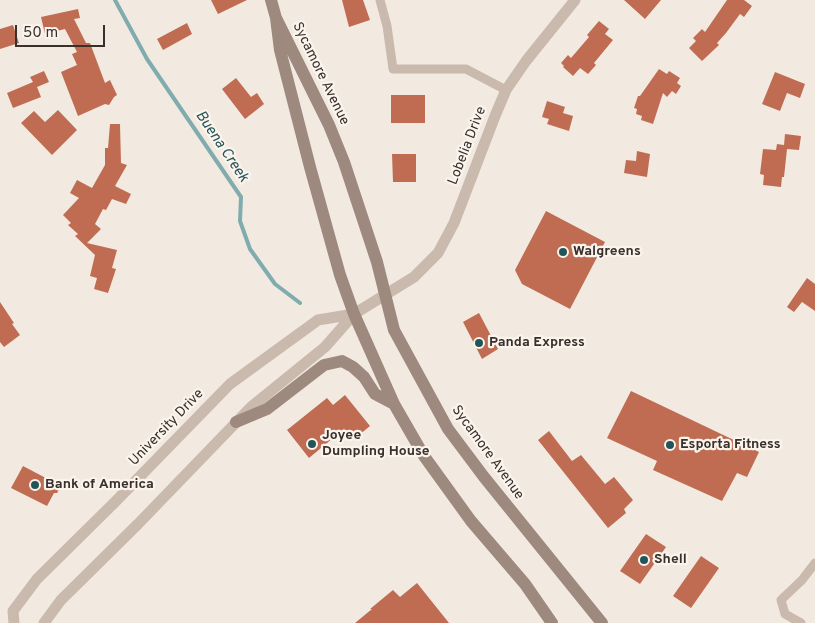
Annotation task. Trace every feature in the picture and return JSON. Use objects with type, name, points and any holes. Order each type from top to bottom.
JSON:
[{"type":"main road","points":[[271,0],[276,18]]},
{"type":"main road","name":"Sycamore Avenue","points":[[276,18],[336,144],[377,262],[394,330],[448,429],[602,623]]},
{"type":"main road","name":"Sycamore Avenue","points":[[276,18],[280,50],[340,274],[354,314],[394,404],[429,464],[471,521],[525,584],[552,623]]},
{"type":"main road","points":[[236,422],[267,410],[324,365],[342,361],[353,367],[364,377],[376,394],[394,404]]},
{"type":"street","points":[[380,0],[387,26],[393,70],[466,69],[506,90]]},
{"type":"street","name":"Lobelia Drive","points":[[386,296],[414,278],[438,253],[454,223],[506,90],[526,61],[575,0]]},
{"type":"street","name":"University Drive","points":[[44,623],[61,600],[138,524],[251,407],[325,347],[354,314],[386,296]]},
{"type":"street","name":"University Drive","points":[[14,623],[13,611],[37,579],[116,502],[230,384],[318,320],[354,314]]},
{"type":"street","points":[[801,623],[785,614],[781,600],[802,580],[815,563]]},
{"type":"building","points":[[211,0],[247,0],[218,14]]},
{"type":"building","points":[[342,0],[363,0],[370,20],[349,27]]},
{"type":"building","points":[[624,0],[661,0],[645,19]]},
{"type":"building","points":[[727,0],[744,0],[752,6],[744,17],[740,14],[717,43],[719,45],[702,61],[689,48],[696,41],[693,38],[702,29],[705,32]]},
{"type":"building","points":[[78,9],[80,18],[74,19],[86,43],[90,43],[105,83],[110,80],[117,95],[109,105],[105,104],[78,116],[61,72],[77,65],[72,54],[77,52],[65,29],[45,34],[41,17]]},
{"type":"building","points":[[599,21],[609,29],[605,34],[613,40],[594,63],[596,65],[588,74],[580,68],[573,76],[561,63],[568,55],[571,58],[589,37],[587,35]]},
{"type":"building","points":[[187,23],[192,34],[163,50],[157,39]]},
{"type":"building","points":[[13,25],[19,43],[0,49],[0,29]]},
{"type":"building","points":[[659,69],[667,74],[669,71],[680,78],[677,83],[681,86],[676,94],[672,91],[667,97],[663,93],[653,124],[641,120],[642,116],[636,114],[637,109],[634,108],[638,96],[640,96]]},
{"type":"building","points":[[44,71],[49,82],[37,87],[41,97],[13,108],[7,93],[33,82],[30,77]]},
{"type":"building","points":[[775,72],[805,84],[800,98],[787,93],[780,111],[762,104]]},
{"type":"building","points":[[236,78],[251,97],[257,93],[264,104],[245,119],[222,89]]},
{"type":"building","points":[[391,95],[425,95],[425,123],[391,123]]},
{"type":"building","points":[[547,101],[565,107],[563,113],[573,116],[569,131],[547,124],[549,119],[542,117]]},
{"type":"building","points":[[58,110],[77,130],[52,155],[21,123],[34,111],[45,122]]},
{"type":"building","points":[[110,124],[120,124],[121,163],[127,165],[115,186],[131,194],[126,204],[112,199],[106,210],[103,209],[95,224],[101,229],[87,243],[117,250],[112,268],[116,269],[108,293],[94,289],[97,278],[90,276],[95,255],[75,236],[78,234],[68,225],[71,223],[63,215],[79,198],[70,193],[77,180],[92,188],[105,165],[105,148],[108,148]]},
{"type":"building","points":[[785,134],[801,136],[799,150],[787,149],[781,187],[763,185],[764,175],[760,174],[763,149],[776,150],[777,144],[784,145]]},
{"type":"building","points":[[637,151],[650,154],[647,177],[624,173],[626,160],[636,161]]},
{"type":"building","points":[[392,154],[416,154],[416,182],[393,182]]},
{"type":"building","name":"Walgreens","points":[[546,211],[605,242],[570,309],[522,284],[515,270]]},
{"type":"building","points":[[807,278],[815,284],[815,311],[802,302],[794,312],[787,307]]},
{"type":"building","points":[[0,302],[20,335],[4,347],[0,342]]},
{"type":"building","points":[[479,313],[498,349],[482,359],[463,322]]},
{"type":"building","points":[[631,391],[759,452],[747,477],[737,473],[722,501],[653,470],[657,461],[607,438]]},
{"type":"building","points":[[345,395],[370,426],[353,440],[344,429],[309,458],[287,430],[327,398],[333,405]]},
{"type":"building","points":[[549,431],[572,461],[581,455],[605,484],[614,477],[633,500],[624,509],[626,513],[608,528],[538,440]]},
{"type":"building","points":[[23,466],[61,486],[57,493],[54,493],[47,506],[11,488]]},
{"type":"building","points":[[646,534],[666,547],[640,584],[620,571]]},
{"type":"building","points":[[701,556],[719,568],[691,608],[673,596]]},
{"type":"building","points":[[417,583],[449,623],[355,623],[393,590],[400,597]]},
{"type":"waterway","name":"Buena Creek","points":[[115,0],[147,59],[241,197],[240,221],[250,249],[275,284],[300,303]]},
{"type":"place","name":"Walgreens","points":[[563,252]]},
{"type":"place","name":"Panda Express","points":[[479,343]]},
{"type":"place","name":"Joyee Dumpling House","points":[[312,444]]},
{"type":"place","name":"Esporta Fitness","points":[[670,445]]},
{"type":"place","name":"Bank of America","points":[[35,485]]},
{"type":"place","name":"Shell","points":[[644,560]]}]
